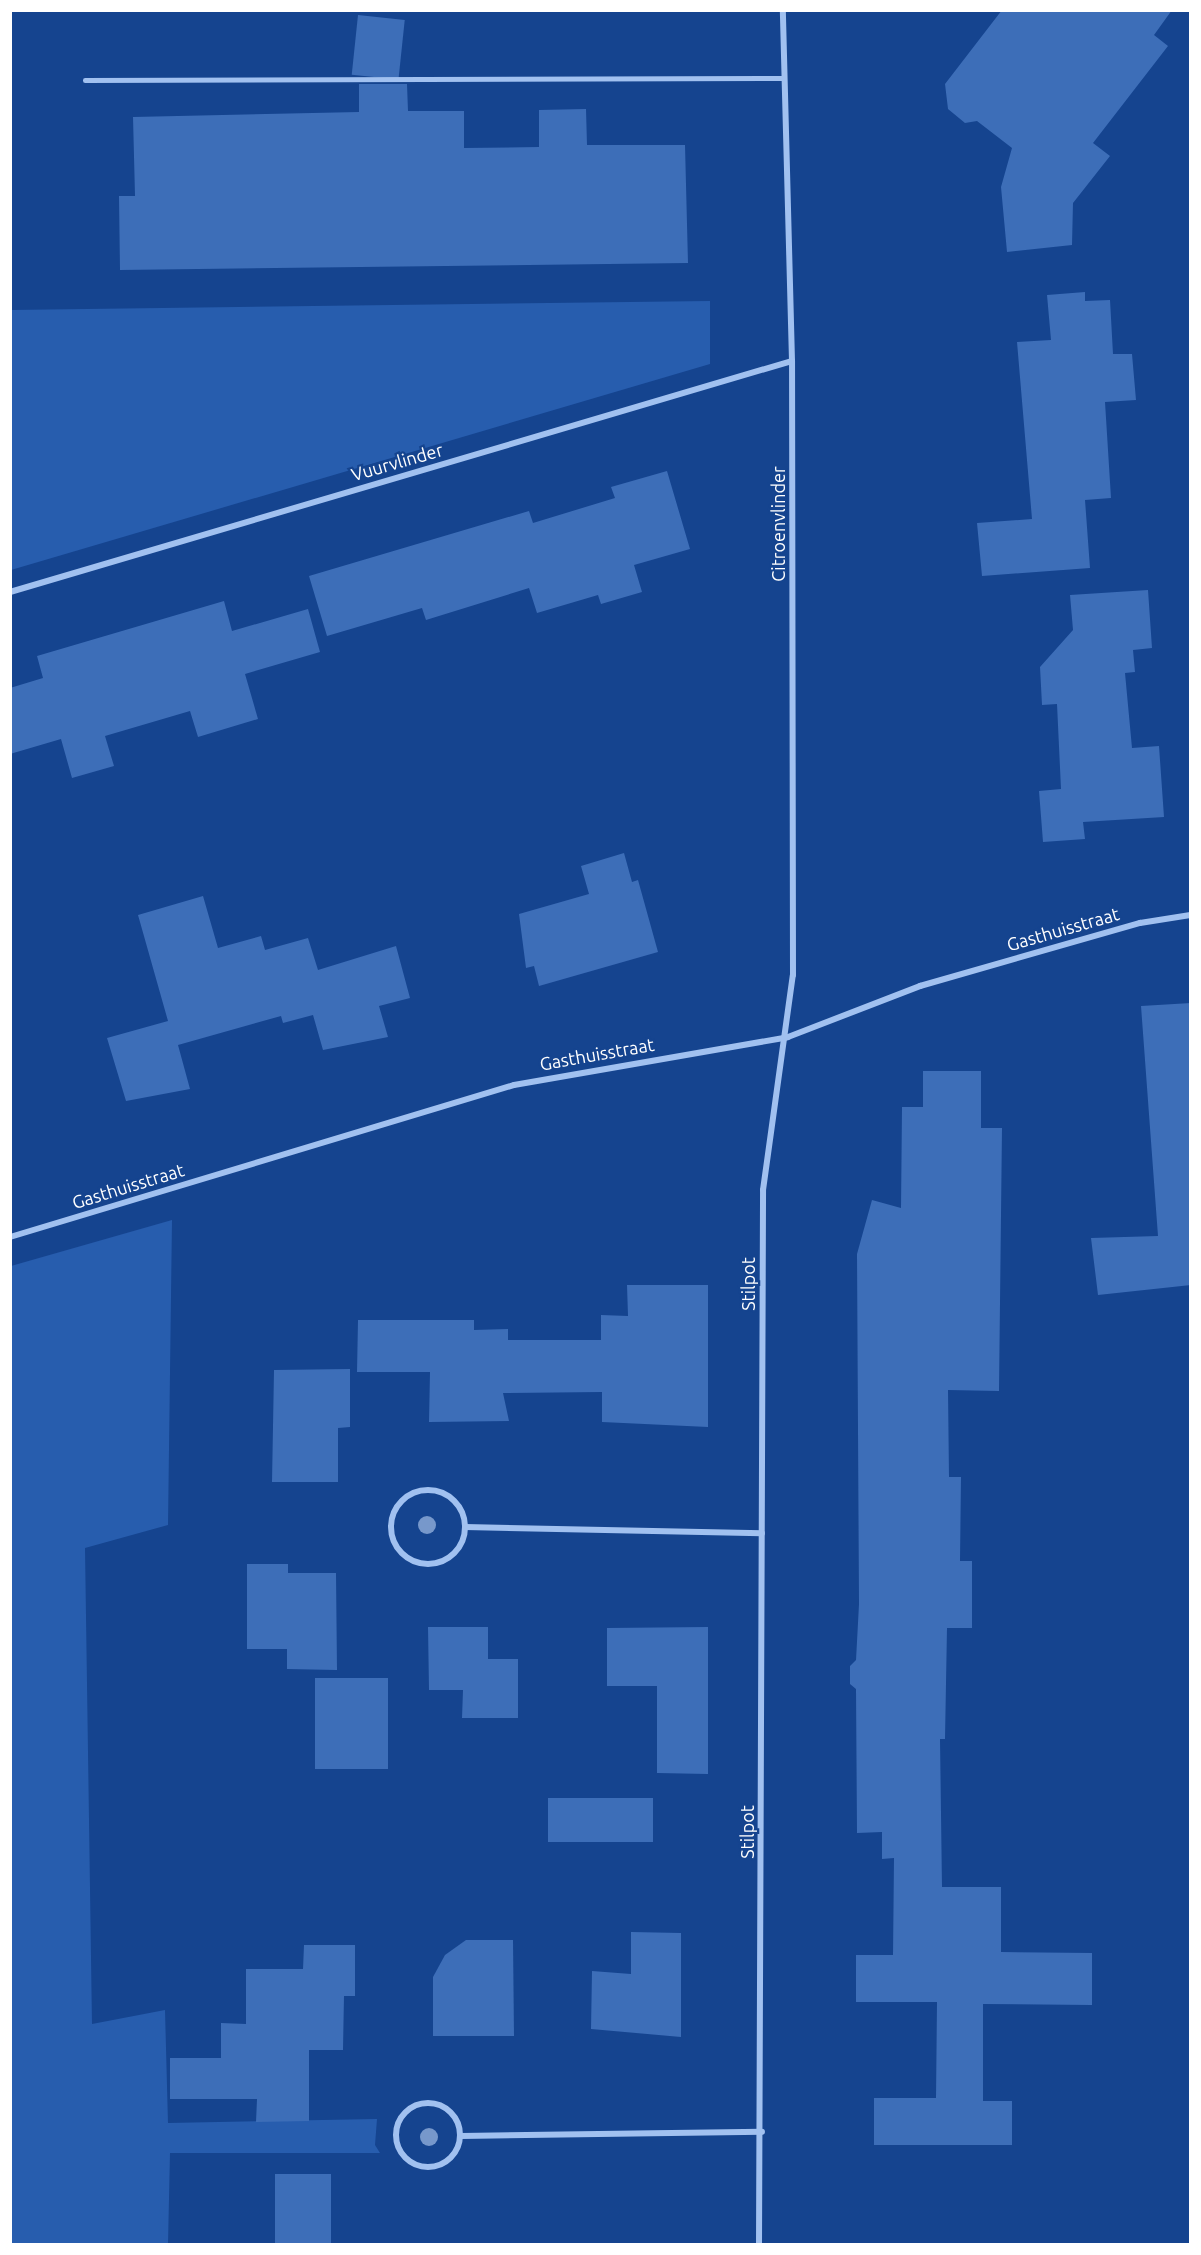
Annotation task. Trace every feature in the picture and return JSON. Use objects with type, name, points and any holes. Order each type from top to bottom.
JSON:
[{"type":"street","name":"Citroenvlinder","points":[[783,10],[792,361],[793,975],[788,1037]]},
{"type":"street","name":"Vuurvlinder","points":[[10,592],[792,361]]},
{"type":"street","name":"Gasthuisstraat","points":[[10,1237],[514,1085],[788,1037],[920,986],[1140,923],[1191,915]]},
{"type":"street","name":"Stilpot","points":[[759,2244],[762,2132],[763,1190],[788,1037]]},
{"type":"street","points":[[419,1491],[445,1494],[456,1502],[465,1527],[456,1552],[431,1564],[405,1556],[392,1533],[397,1507],[419,1491]]},
{"type":"street","points":[[465,1527],[762,1533]]},
{"type":"street","points":[[435,2103],[454,2114],[461,2136],[453,2157],[433,2167],[403,2155],[396,2134],[404,2113],[435,2103]]},
{"type":"street","points":[[461,2136],[762,2132]]},
{"type":"lane","points":[[85,80],[783,78]]},
{"type":"shaded area","points":[[710,301],[710,364],[11,570],[11,310]]},
{"type":"shaded area","points":[[172,1220],[168,1525],[85,1548],[92,2024],[165,2010],[168,2123],[377,2119],[375,2145],[380,2153],[170,2153],[168,2244],[11,2244],[11,1266]]},
{"type":"building","points":[[1002,10],[1172,10],[1154,35],[1168,46],[1093,143],[1110,156],[1073,203],[1072,245],[1007,252],[1001,187],[1012,148],[977,121],[965,123],[948,109],[945,84]]},
{"type":"building","points":[[358,15],[405,20],[398,80],[352,75]]},
{"type":"building","points":[[359,84],[407,84],[408,111],[464,111],[464,148],[539,147],[539,110],[586,109],[587,145],[685,145],[688,263],[120,270],[119,196],[135,196],[133,117],[359,112]]},
{"type":"building","points":[[1085,292],[1085,301],[1110,300],[1113,354],[1132,354],[1136,400],[1105,402],[1111,498],[1085,500],[1090,568],[982,576],[977,523],[1032,519],[1017,342],[1051,340],[1047,295]]},
{"type":"building","points":[[667,471],[690,549],[634,565],[642,592],[601,604],[598,595],[537,613],[529,588],[426,620],[422,608],[327,636],[309,576],[529,511],[533,523],[615,498],[611,487]]},
{"type":"building","points":[[1148,590],[1152,648],[1133,650],[1135,672],[1125,673],[1132,748],[1159,746],[1164,817],[1083,822],[1085,839],[1043,842],[1039,791],[1061,789],[1057,704],[1042,705],[1040,667],[1073,630],[1070,595]]},
{"type":"building","points":[[224,601],[232,631],[308,609],[320,652],[245,674],[258,719],[198,737],[190,711],[105,736],[114,766],[72,778],[61,739],[10,754],[10,688],[43,678],[37,656]]},
{"type":"building","points":[[624,853],[632,882],[638,880],[658,952],[539,986],[534,966],[526,968],[519,914],[589,894],[581,866]]},
{"type":"building","points":[[203,896],[218,948],[261,936],[265,950],[308,938],[318,970],[396,946],[410,998],[379,1006],[388,1037],[323,1050],[313,1015],[283,1023],[281,1016],[178,1045],[190,1089],[126,1101],[107,1038],[168,1021],[138,915]]},
{"type":"building","points":[[1191,1003],[1191,1285],[1098,1295],[1091,1238],[1158,1236],[1141,1006]]},
{"type":"building","points":[[923,1071],[981,1071],[981,1128],[1002,1128],[999,1391],[948,1390],[949,1477],[961,1477],[960,1561],[972,1561],[972,1628],[947,1628],[945,1739],[940,1739],[942,1887],[1001,1887],[1001,1952],[1092,1953],[1092,2005],[983,2004],[983,2101],[1012,2101],[1012,2145],[874,2145],[874,2098],[936,2098],[937,2002],[856,2002],[856,1955],[893,1955],[894,1858],[882,1859],[882,1832],[857,1833],[856,1689],[850,1684],[850,1666],[856,1660],[859,1604],[857,1254],[872,1200],[901,1208],[902,1107],[923,1107]]},
{"type":"building","points":[[627,1285],[708,1285],[708,1427],[602,1422],[602,1392],[503,1393],[509,1421],[429,1422],[430,1372],[357,1372],[358,1320],[474,1320],[474,1330],[508,1329],[508,1340],[601,1340],[601,1315],[628,1316]]},
{"type":"building","points":[[350,1369],[350,1427],[338,1428],[338,1482],[272,1482],[274,1370]]},
{"type":"building","points":[[247,1564],[288,1564],[288,1573],[336,1573],[337,1670],[287,1669],[287,1649],[247,1649]]},
{"type":"building","points":[[428,1627],[488,1627],[488,1659],[518,1659],[518,1718],[462,1718],[463,1690],[429,1690]]},
{"type":"building","points":[[708,1627],[708,1774],[657,1773],[657,1686],[607,1686],[607,1628]]},
{"type":"building","points":[[315,1678],[388,1678],[388,1769],[315,1769]]},
{"type":"building","points":[[548,1798],[653,1798],[653,1842],[548,1842]]},
{"type":"building","points":[[631,1932],[681,1933],[681,2037],[591,2029],[592,1971],[631,1974]]},
{"type":"building","points":[[466,1940],[513,1940],[514,2036],[433,2036],[433,1977],[445,1955]]},
{"type":"building","points":[[304,1945],[355,1945],[355,1996],[344,1996],[343,2050],[309,2050],[309,2121],[256,2122],[257,2099],[170,2099],[170,2058],[221,2058],[221,2023],[246,2024],[246,1969],[303,1969]]},
{"type":"building","points":[[275,2174],[331,2174],[331,2244],[275,2244]]}]
